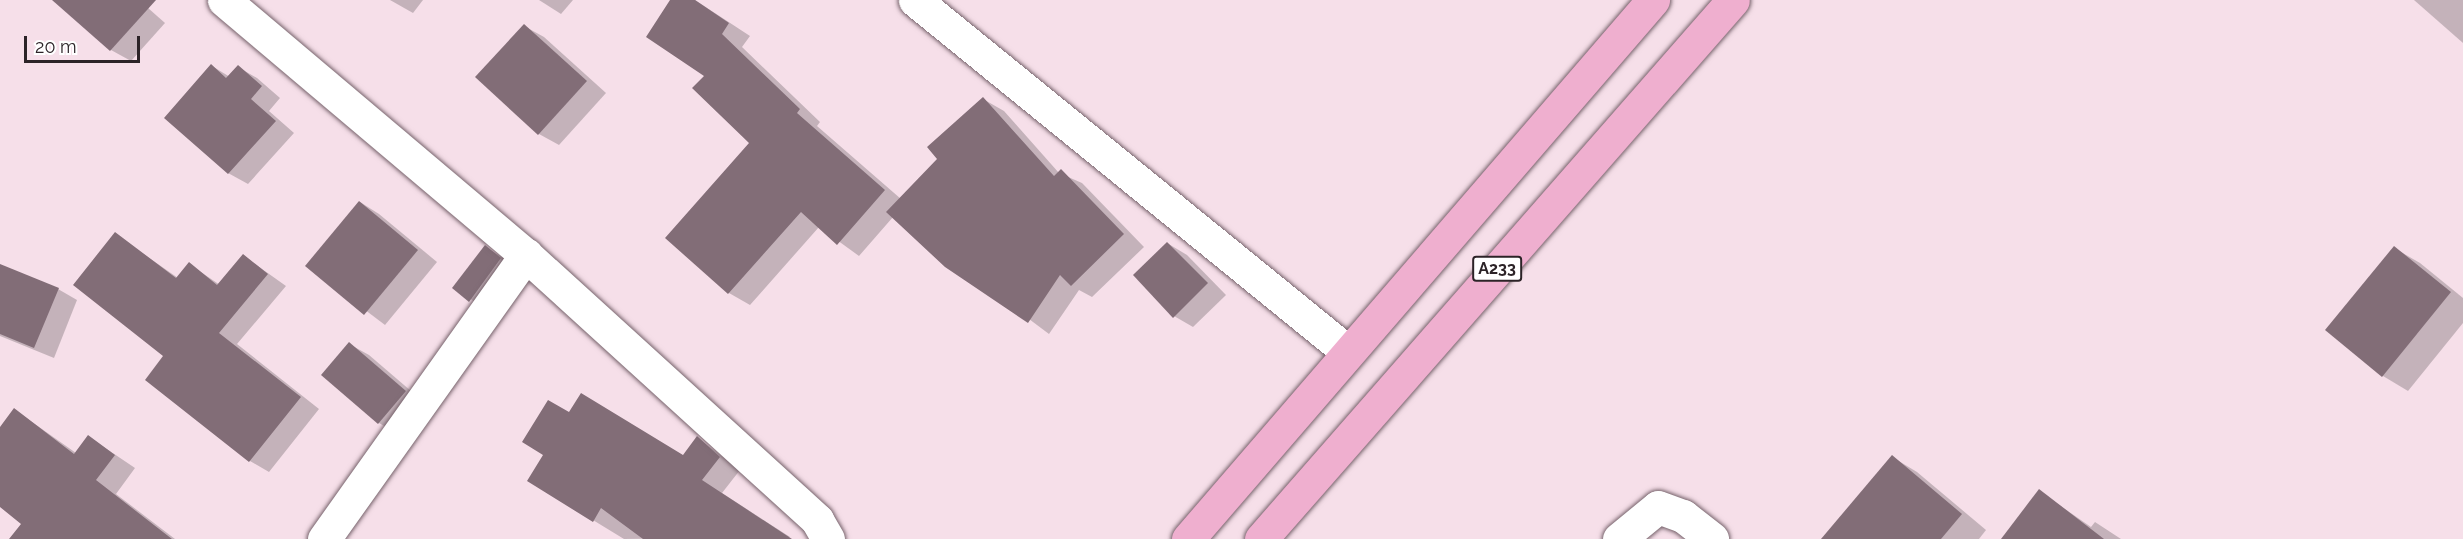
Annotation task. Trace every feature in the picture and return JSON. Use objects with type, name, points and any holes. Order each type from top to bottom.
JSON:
[{"type":"highway","points":[[1188,539],[1653,0]]},
{"type":"highway","name":"A233","points":[[1261,539],[1733,0]]},
{"type":"street","points":[[224,0],[526,255],[817,520],[828,539]]},
{"type":"street","points":[[915,0],[1348,352]]},
{"type":"street","points":[[324,539],[526,255]]},
{"type":"street","points":[[1619,539],[1658,507],[1683,516],[1712,539]]},
{"type":"building","points":[[52,0],[156,0],[110,51]]},
{"type":"building","points":[[670,0],[695,0],[729,23],[722,34],[800,109],[797,113],[885,190],[837,245],[801,212],[728,294],[665,238],[749,143],[692,88],[704,76],[646,37]]},
{"type":"building","points":[[524,24],[587,81],[538,135],[475,77]]},
{"type":"building","points":[[211,64],[226,78],[238,65],[262,86],[251,99],[276,121],[228,174],[164,118]]},
{"type":"building","points":[[983,97],[1054,176],[1061,169],[1124,234],[1071,286],[1060,275],[1028,323],[945,267],[886,212],[937,159],[927,147]]},
{"type":"building","points":[[359,201],[418,250],[364,315],[305,266]]},
{"type":"building","points":[[115,232],[176,278],[189,262],[217,285],[243,254],[268,274],[219,333],[301,397],[249,462],[145,380],[163,356],[73,285]]},
{"type":"building","points":[[1167,242],[1208,283],[1173,318],[1133,275]]},
{"type":"building","points":[[485,245],[501,258],[469,302],[452,288]]},
{"type":"building","points":[[2394,246],[2451,292],[2382,377],[2325,330]]},
{"type":"building","points":[[0,264],[59,288],[34,348],[0,334]]},
{"type":"building","points":[[349,342],[406,391],[378,424],[321,375]]},
{"type":"building","points":[[581,393],[683,455],[697,436],[720,457],[702,480],[792,539],[643,539],[601,508],[593,522],[527,481],[543,455],[522,442],[548,400],[569,412]]},
{"type":"building","points":[[14,408],[74,454],[88,435],[115,455],[96,480],[172,539],[9,539],[21,524],[0,507],[0,427]]},
{"type":"building","points":[[1892,455],[1962,514],[1941,539],[1821,539]]},
{"type":"building","points":[[2039,489],[2104,539],[2001,539]]}]
